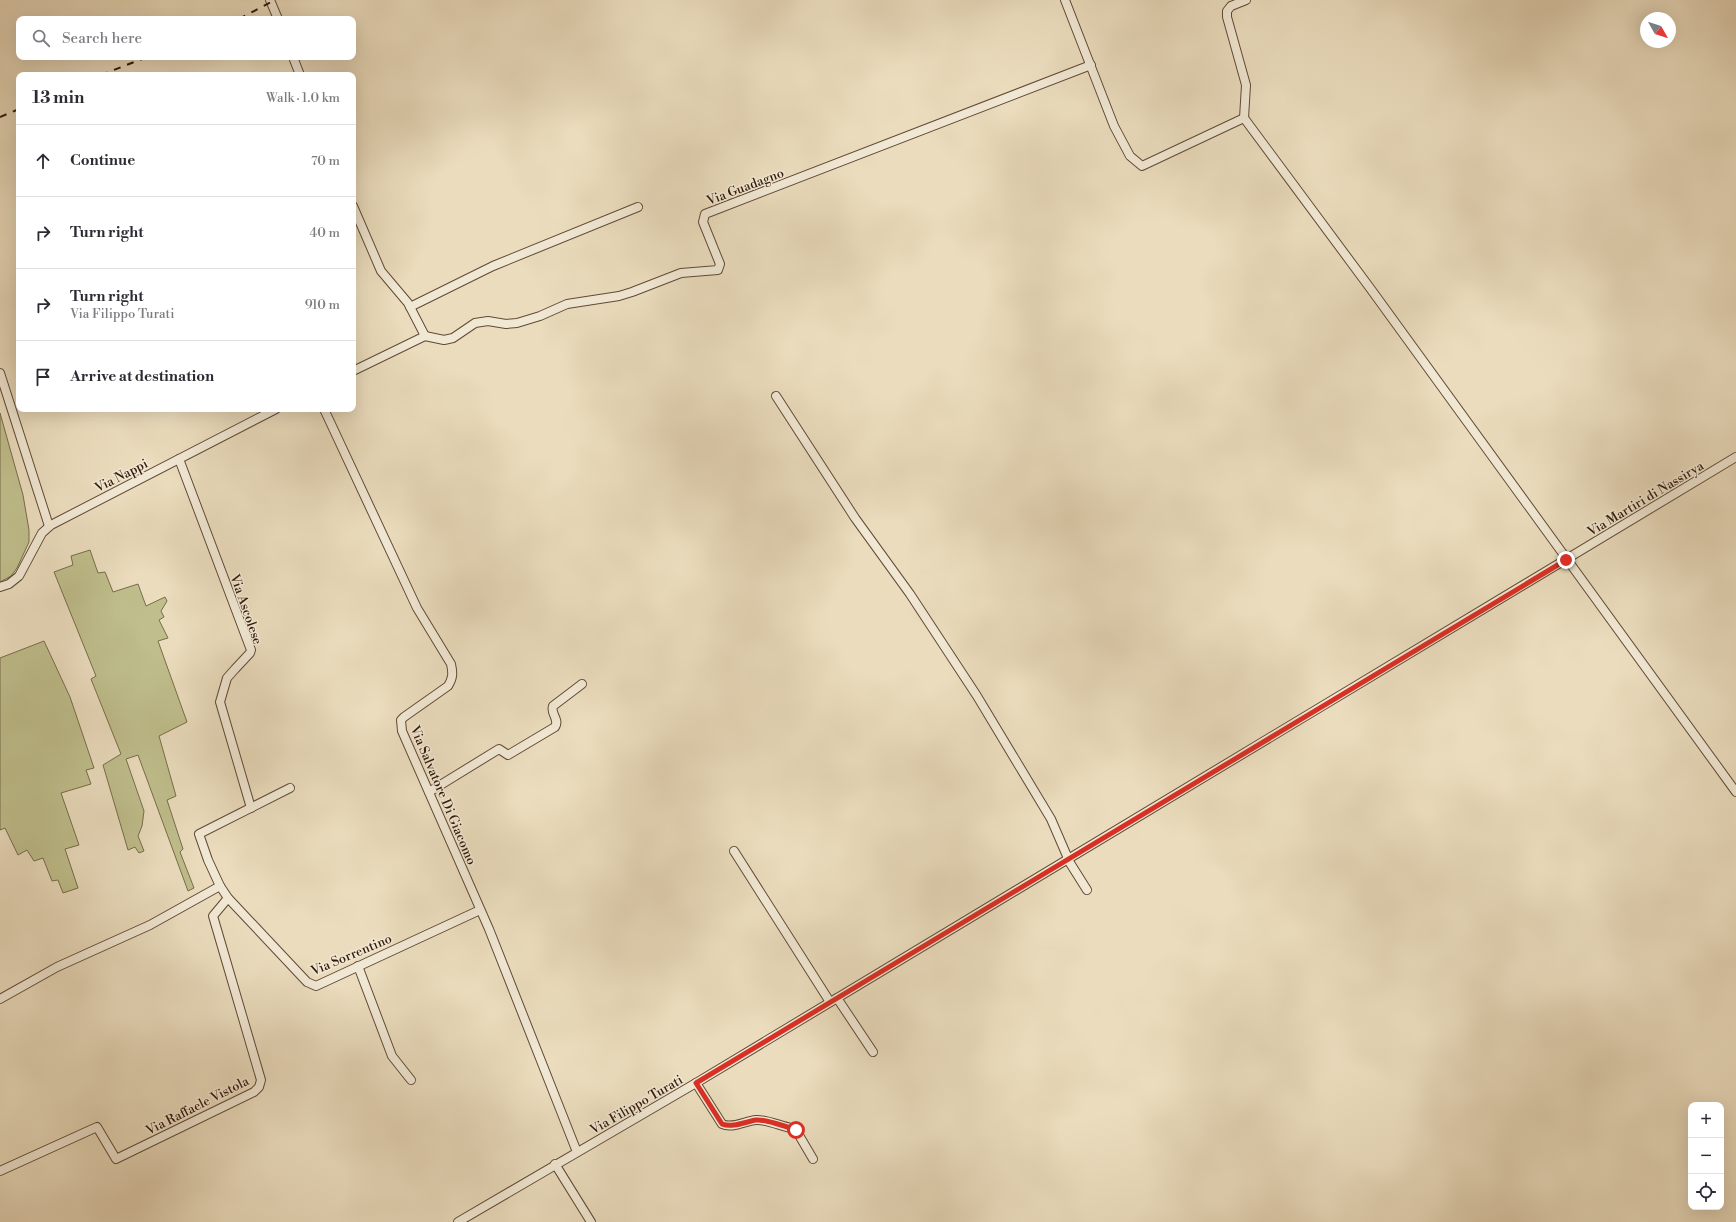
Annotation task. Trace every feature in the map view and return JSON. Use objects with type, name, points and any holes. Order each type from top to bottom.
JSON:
[{"type":"street","points":[[270,0],[277,16]]},
{"type":"street","points":[[1065,0],[1114,126],[1130,156],[1142,166],[1244,118]]},
{"type":"street","points":[[1246,0],[1231,6],[1227,11],[1227,17],[1246,85],[1244,118],[1370,288],[1566,560],[1736,792]]},
{"type":"street","points":[[294,60],[299,72]]},
{"type":"street","name":"Via Guadagno","points":[[426,336],[444,340],[453,338],[475,324],[488,322],[506,324],[517,323],[540,316],[567,304],[619,296],[681,273],[718,270],[720,264],[702,222],[705,214],[1091,65]]},
{"type":"street","points":[[410,308],[493,266],[638,207]]},
{"type":"street","points":[[356,213],[381,271],[410,308],[426,336],[356,370]]},
{"type":"street","points":[[0,373],[49,526]]},
{"type":"street","points":[[776,396],[855,518],[910,594],[977,696],[1051,819],[1069,860],[1087,890]]},
{"type":"street","name":"Via Nappi","points":[[0,587],[9,584],[20,576],[42,533],[49,526],[270,412]]},
{"type":"street","name":"Via Salvatore Di Giacomo","points":[[325,412],[418,608],[451,664],[453,673],[452,679],[448,686],[407,713],[401,720],[402,731],[517,998],[577,1152]]},
{"type":"street","name":"Via Martiri di Nassirya","points":[[1566,560],[1736,457]]},
{"type":"street","name":"Via Ascolese","points":[[179,459],[251,650],[228,678],[220,702],[251,808]]},
{"type":"street","name":"Via Filippo Turati","points":[[458,1222],[696,1083],[1566,560]]},
{"type":"street","points":[[429,792],[499,749],[508,755],[555,727],[557,720],[552,712],[553,706],[582,684]]},
{"type":"street","name":"Via Sorrentino","points":[[290,788],[199,834],[208,860],[220,886],[228,898],[312,985],[316,986],[480,910]]},
{"type":"street","points":[[734,851],[834,1000],[873,1052]]},
{"type":"street","points":[[0,999],[57,967],[150,924],[220,886]]},
{"type":"street","name":"Via Raffaele Vistola","points":[[0,1171],[96,1127],[116,1159],[254,1092],[259,1087],[261,1080],[259,1072],[213,916],[228,898]]},
{"type":"street","points":[[358,966],[392,1056],[411,1080]]},
{"type":"street","points":[[696,1083],[722,1124],[725,1126],[746,1124],[756,1120],[791,1128],[796,1130],[813,1159]]},
{"type":"street","points":[[555,1164],[591,1222]]},
{"type":"shaded area","points":[[0,413],[23,495],[29,530],[29,542],[17,568],[11,576],[0,582]]},
{"type":"shaded area","points":[[90,550],[98,573],[105,572],[113,592],[138,584],[146,606],[165,597],[167,601],[161,611],[164,617],[159,620],[168,638],[158,641],[187,722],[159,736],[176,796],[167,800],[183,849],[180,852],[194,888],[188,891],[138,755],[126,759],[144,811],[142,826],[138,836],[144,851],[139,853],[135,847],[128,850],[103,765],[121,754],[91,679],[96,676],[54,572],[73,565],[71,556]]},
{"type":"shaded area","points":[[44,641],[70,697],[94,768],[86,770],[91,784],[61,793],[79,845],[65,849],[78,888],[63,893],[58,880],[52,881],[43,858],[34,861],[27,850],[18,855],[5,828],[0,830],[0,658]]},
{"type":"railway","points":[[245,16],[275,0]]},
{"type":"railway","points":[[109,72],[139,60]]},
{"type":"railway","points":[[0,117],[16,110]]},
{"type":"route","points":[[796,1130],[756,1120],[746,1124],[731,1124],[725,1126],[718,1119],[696,1083],[1566,560]]}]
